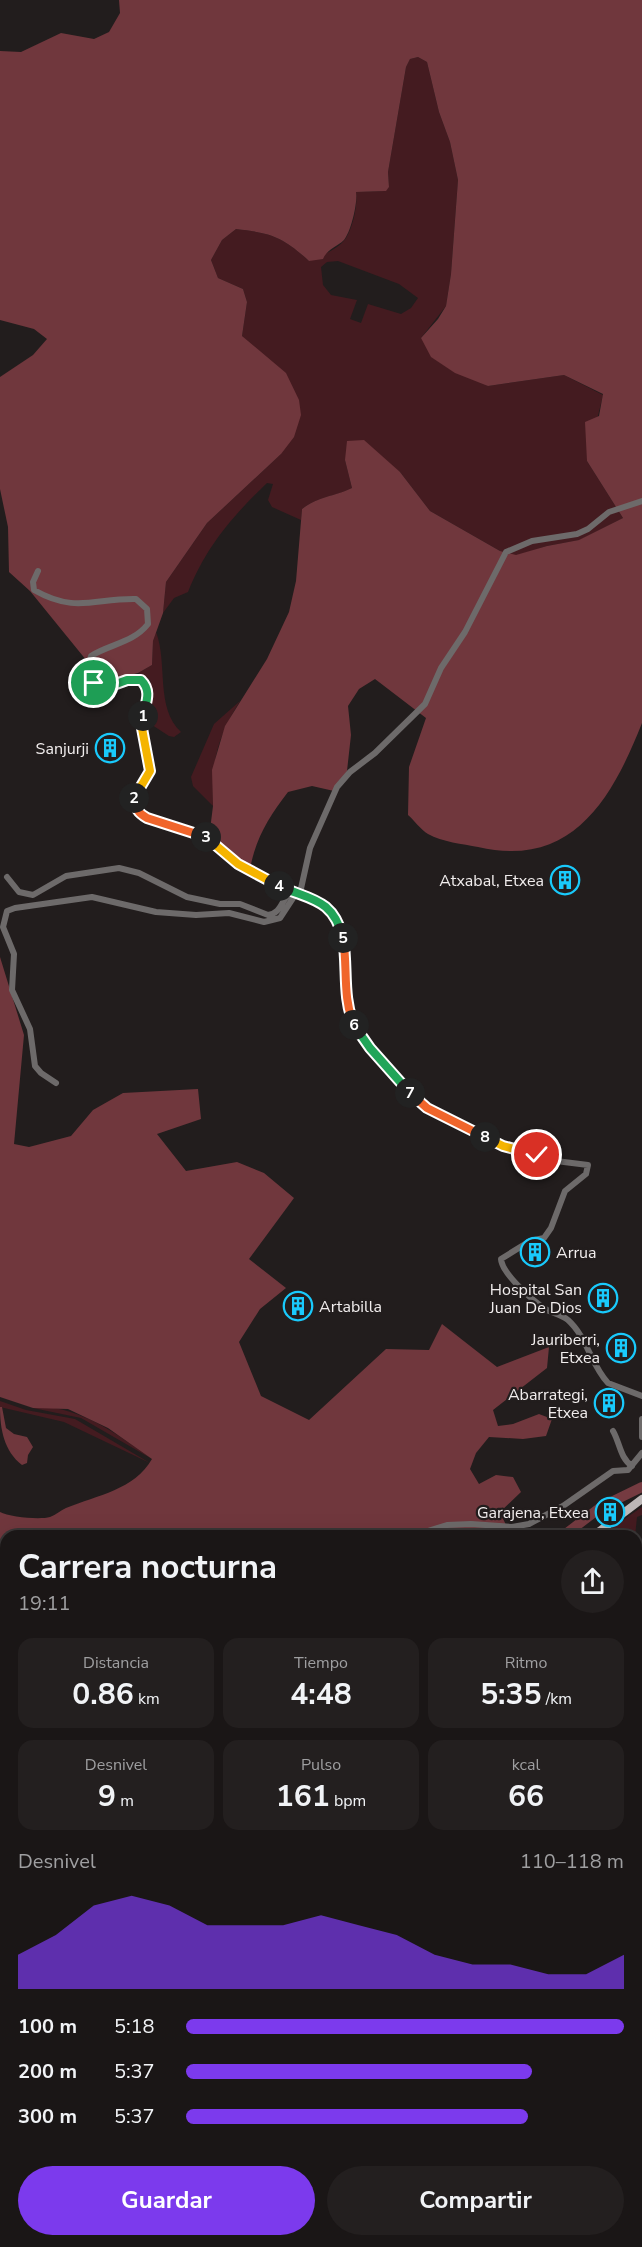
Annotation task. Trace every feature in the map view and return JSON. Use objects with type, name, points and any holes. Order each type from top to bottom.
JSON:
[{"type":"main road","points":[[600,1530],[642,1499]]},
{"type":"street","points":[[56,1083],[35,1066],[30,1029],[12,990],[14,954],[3,927],[7,911],[92,897],[156,912],[196,915],[229,913],[264,922],[274,921],[285,913],[297,892],[310,848],[337,787],[350,772],[375,753],[425,704],[441,668],[465,632],[506,552],[532,541],[577,534],[595,524],[609,512],[642,501]]},
{"type":"street","points":[[38,571],[33,582],[34,590],[47,597],[86,605],[136,599],[147,609],[148,624],[142,632],[129,641],[100,650],[91,656],[88,666],[89,675],[94,683],[105,688],[135,679],[146,686],[148,694],[141,723],[150,771],[134,798],[140,814],[174,828],[205,835],[238,864],[260,877],[318,900],[328,910],[339,926],[345,950],[345,990],[348,1011],[356,1028],[390,1072],[427,1108],[503,1146],[556,1161],[588,1165],[586,1174],[565,1191],[551,1228],[544,1238],[530,1241],[508,1253],[501,1259],[501,1266],[545,1309],[568,1320],[586,1344],[608,1383],[642,1396]]},
{"type":"street","points":[[7,877],[19,892],[33,896],[66,876],[106,868],[123,868],[154,880],[187,897],[220,904],[240,904],[268,915],[278,911],[289,893],[297,892]]},
{"type":"street","points":[[642,1419],[642,1437]]},
{"type":"street","points":[[613,1431],[623,1459],[630,1468]]},
{"type":"street","points":[[433,1530],[471,1524],[512,1527],[529,1524],[562,1506],[613,1471],[630,1468],[642,1453]]},
{"type":"shaded area","points":[[119,0],[642,0],[642,723],[617,778],[602,801],[584,822],[563,837],[539,848],[511,851],[446,841],[423,830],[408,815],[409,767],[426,718],[375,679],[359,689],[348,706],[351,735],[347,771],[334,791],[312,786],[288,792],[264,828],[250,869],[214,839],[210,830],[213,806],[212,770],[225,726],[267,659],[289,612],[296,581],[302,509],[314,502],[352,488],[345,460],[347,441],[364,440],[400,472],[430,511],[500,551],[516,555],[579,540],[623,518],[587,461],[585,422],[599,416],[603,394],[564,375],[488,386],[455,373],[431,357],[421,338],[446,306],[451,274],[458,180],[450,142],[439,112],[427,62],[418,57],[410,59],[406,67],[388,172],[389,187],[386,191],[356,192],[353,217],[344,240],[330,250],[323,259],[309,261],[284,241],[259,232],[236,229],[222,240],[211,260],[218,278],[243,289],[247,302],[242,336],[286,373],[299,400],[301,415],[294,437],[281,454],[207,523],[166,582],[163,613],[153,641],[152,665],[138,673],[104,682],[30,591],[9,572],[8,527],[0,489],[0,377],[33,355],[47,339],[34,329],[0,320],[0,51],[21,52],[61,33],[94,39],[109,32],[120,13]]},
{"type":"shaded area","points":[[418,57],[427,62],[439,112],[450,142],[458,180],[451,274],[446,306],[421,338],[488,386],[564,375],[603,395],[587,461],[623,518],[580,540],[547,546],[516,556],[500,551],[430,511],[400,472],[345,460],[352,488],[308,505],[302,509],[301,520],[272,507],[268,500],[273,484],[267,483],[212,546],[188,592],[174,598],[163,613],[166,582],[207,523],[281,454],[253,347],[242,336],[247,302],[243,289],[218,278],[211,260],[222,240],[236,229],[276,237],[292,246],[309,261],[329,252],[343,242],[353,222],[356,192],[385,191],[389,187],[388,172],[406,67],[410,59]],"holes":[[[338,261],[399,284],[418,298],[411,308],[401,314],[368,304],[361,323],[350,319],[357,300],[331,295],[323,285],[321,267],[327,262]]]},
{"type":"shaded area","points":[[156,632],[168,711],[181,732],[174,737],[146,721],[152,691],[150,680],[138,673],[152,665],[153,641]]},
{"type":"shaded area","points":[[240,701],[217,751],[213,776],[213,806],[193,786],[191,777],[214,724]]},
{"type":"shaded area","points":[[0,957],[24,1035],[14,1144],[29,1147],[71,1136],[93,1110],[123,1093],[198,1089],[201,1119],[157,1134],[186,1171],[237,1162],[264,1173],[294,1198],[249,1259],[286,1288],[260,1309],[239,1342],[261,1396],[309,1420],[386,1349],[429,1350],[442,1324],[497,1367],[549,1347],[547,1368],[493,1410],[498,1426],[513,1424],[539,1414],[552,1419],[546,1436],[523,1439],[489,1437],[476,1453],[470,1469],[479,1484],[496,1475],[513,1477],[521,1492],[500,1512],[508,1530],[377,1528],[376,1530],[0,1530],[0,1512],[25,1518],[50,1517],[66,1508],[125,1485],[135,1478],[152,1459],[108,1428],[68,1409],[33,1408],[0,1397]]},
{"type":"shaded area","points":[[0,1401],[26,1410],[75,1419],[150,1463],[64,1422],[0,1407]]},
{"type":"shaded area","points":[[0,1407],[2,1407],[6,1428],[14,1434],[27,1437],[33,1447],[28,1455],[27,1463],[22,1465],[7,1446],[2,1431]]},
{"type":"shaded area","points":[[48,1407],[77,1414],[103,1426],[152,1459],[81,1418],[33,1408]]},
{"type":"shaded area","points":[[642,1507],[642,1515],[637,1517],[636,1530],[609,1530]]},
{"type":"waterway","points":[[571,1530],[601,1507],[642,1487]]},
{"type":"place","name":"Sanjurji","points":[[110,748]]},
{"type":"place","name":"Atxabal, Etxea","points":[[565,880]]},
{"type":"place","name":"Arrua","points":[[535,1252]]},
{"type":"place","name":"Hospital San Juan De Dios","points":[[603,1298]]},
{"type":"place","name":"Artabilla","points":[[298,1306]]},
{"type":"place","name":"Jauriberri, Etxea","points":[[621,1348]]},
{"type":"place","name":"Abarrategi, Etxea","points":[[609,1403]]},
{"type":"place","name":"Garajena, Etxea","points":[[610,1512]]},
{"type":"route","points":[[94,683],[105,688],[135,679],[141,680],[146,686],[148,694],[141,723],[150,771],[134,798],[135,806],[140,814],[174,828],[205,835],[238,864],[260,877],[287,890],[318,900],[339,926],[342,935],[345,950],[345,990],[348,1011],[356,1028],[390,1072],[427,1108],[503,1146],[537,1155]]}]
